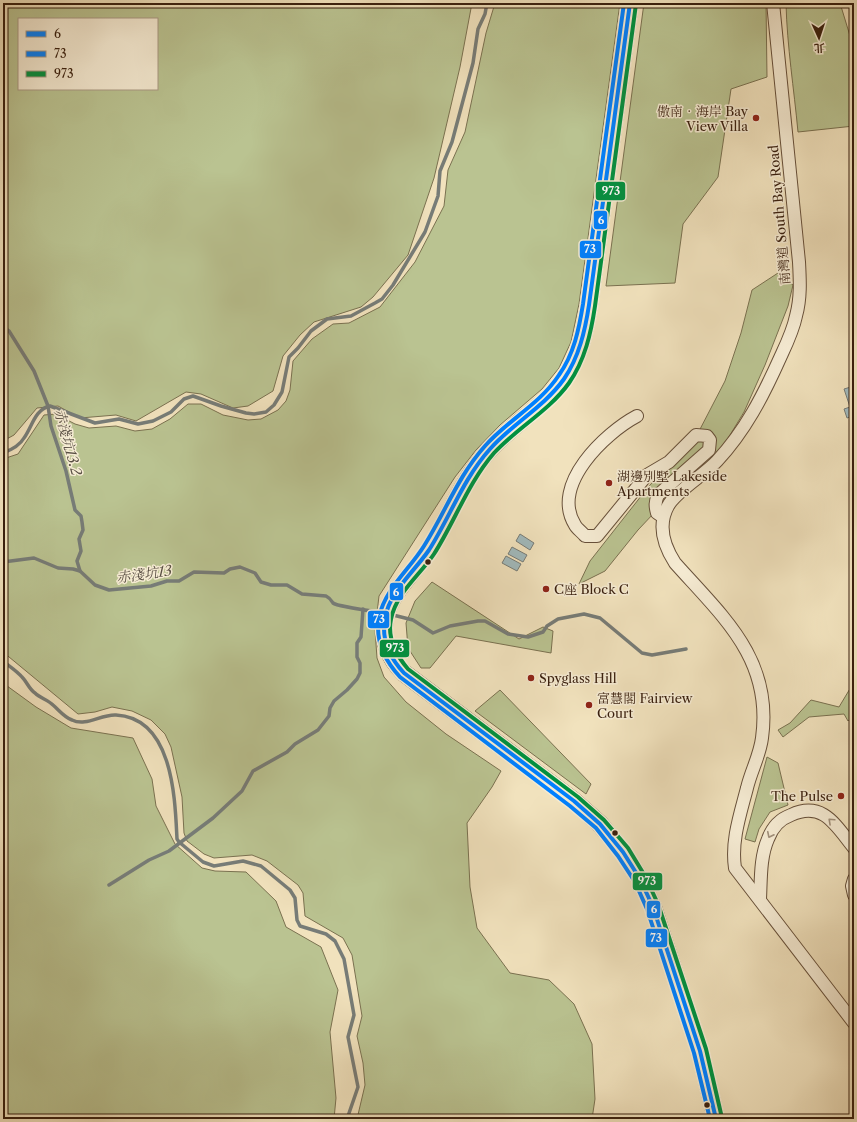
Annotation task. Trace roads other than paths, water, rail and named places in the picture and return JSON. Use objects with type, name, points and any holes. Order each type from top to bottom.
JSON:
[{"type":"main road","points":[[630,3],[589,305],[583,338],[578,352],[567,374],[555,390],[495,444],[466,479],[428,551],[393,599],[387,612],[384,632],[389,653],[395,664],[404,673],[574,802],[600,824],[623,852],[645,888],[657,916],[700,1051],[716,1119]]},
{"type":"street","name":"南灣道 South Bay Road","points":[[773,3],[799,262],[800,289],[797,315],[764,395],[750,419],[716,462],[696,481],[674,497],[664,517],[662,533],[666,549],[675,563],[741,639],[752,661],[760,684],[764,712],[762,740],[750,772],[734,838],[733,853],[735,868],[854,1023]]},
{"type":"street","points":[[637,416],[616,428],[590,454],[573,486],[569,497],[569,512],[575,526],[585,536],[596,536],[647,475],[669,462],[696,435],[706,436],[710,440],[709,450],[658,495],[655,503],[657,513],[664,517]]},
{"type":"street","points":[[760,899],[763,858],[768,839],[775,826],[786,817],[805,810],[821,813],[832,820],[854,848]]},
{"type":"street","points":[[854,879],[852,886],[854,895]]},
{"type":"water","points":[[854,386],[854,418],[851,419],[850,417],[847,418],[844,409],[850,407],[844,389]]},
{"type":"water","points":[[520,534],[534,543],[530,550],[516,541]]},
{"type":"water","points":[[512,547],[527,555],[523,562],[508,554]]},
{"type":"water","points":[[506,556],[521,564],[517,571],[502,563]]},
{"type":"waterway","points":[[302,5],[306,3]]},
{"type":"waterway","points":[[3,453],[20,443],[27,434],[37,415],[45,408],[50,406],[95,423],[119,419],[138,424],[153,421],[171,412],[184,399],[193,396],[221,406],[254,414],[266,412],[274,405],[282,392],[289,357],[311,331],[327,319],[351,316],[382,299],[393,285],[425,232],[438,196],[440,171],[452,142],[473,63],[478,29],[485,14],[487,3]]},
{"type":"waterway","name":"赤淺坑13.2","points":[[3,327],[9,331],[34,371],[48,406],[51,426],[66,471],[75,510],[81,516],[83,530],[79,539],[81,551],[77,561],[80,571]]},
{"type":"waterway","name":"赤淺坑13","points":[[3,562],[34,558],[58,568],[80,571],[95,585],[109,590],[151,586],[167,581],[179,581],[194,572],[224,573],[230,569],[240,567],[255,573],[261,582],[271,585],[287,585],[302,594],[326,596],[336,604],[378,612]]},
{"type":"waterway","points":[[109,885],[149,860],[169,851],[213,818],[242,791],[253,771],[287,752],[295,744],[318,730],[329,716],[330,708],[334,701],[347,690],[357,679],[360,673],[360,663],[357,657],[357,643],[361,637],[363,609]]},
{"type":"waterway","name":"赤淺坑13","points":[[393,615],[413,620],[433,633],[450,626],[485,621],[508,634],[528,637],[543,632],[547,626],[558,619],[584,614],[600,618],[642,653],[652,655],[686,649]]},
{"type":"waterway","points":[[3,661],[20,675],[33,691],[51,703],[69,719],[77,722],[83,722],[105,716],[116,715],[135,720],[149,730],[160,745],[167,763],[172,783],[175,803],[177,839],[179,842],[203,862],[214,866],[243,861],[261,866],[290,890],[295,898],[297,920],[300,926],[326,934],[335,941],[344,959],[354,1015],[348,1037],[358,1087],[347,1119]]},
{"type":"place","name":"傲南．海岸 Bay View Villa","points":[[756,118]]},
{"type":"place","name":"湖邊別墅 Lakeside Apartments","points":[[609,483]]},
{"type":"place","name":"C座 Block C","points":[[546,589]]},
{"type":"place","name":"Spyglass Hill","points":[[531,678]]},
{"type":"place","name":"富慧閣 Fairview Court","points":[[589,705]]},
{"type":"place","name":"The Pulse","points":[[841,796]]}]
